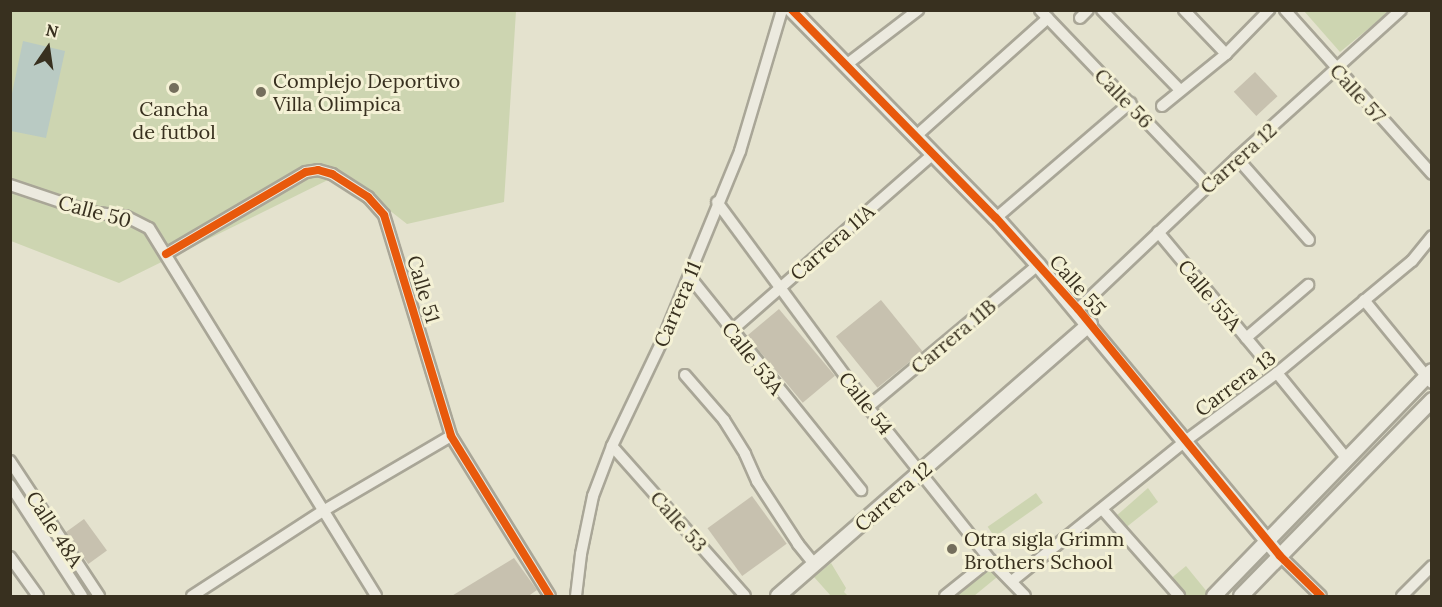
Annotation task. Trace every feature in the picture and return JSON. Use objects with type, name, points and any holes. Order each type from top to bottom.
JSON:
[{"type":"street","name":"Carrera 11","points":[[576,597],[581,554],[593,496],[612,446],[663,339],[717,202],[740,151],[782,10]]},
{"type":"street","name":"Calle 55","points":[[792,10],[996,218],[1078,309],[1184,442],[1280,556],[1321,597]]},
{"type":"street","points":[[846,65],[918,10]]},
{"type":"street","points":[[1102,10],[1180,90]]},
{"type":"street","points":[[1184,10],[1226,54]]},
{"type":"street","points":[[1162,106],[1226,54],[1269,10]]},
{"type":"street","name":"Calle 57","points":[[1285,10],[1431,174]]},
{"type":"street","name":"Carrera 12","points":[[1078,309],[1207,185],[1401,10]]},
{"type":"street","points":[[916,136],[1044,14]]},
{"type":"street","name":"Calle 56","points":[[1044,14],[1207,185]]},
{"type":"street","points":[[996,218],[1130,103]]},
{"type":"street","name":"Carrera 11A","points":[[731,331],[933,154]]},
{"type":"street","points":[[1237,158],[1309,240]]},
{"type":"street","name":"Calle 51","points":[[166,254],[306,172],[318,170],[354,185],[384,215],[451,436],[550,597]]},
{"type":"street","name":"Calle 50","points":[[10,185],[90,212],[125,216],[150,228],[376,597]]},
{"type":"street","name":"Calle 54","points":[[717,202],[868,407],[990,560],[1025,597]]},
{"type":"street","name":"Calle 55A","points":[[1158,232],[1263,358]]},
{"type":"street","name":"Carrera 13","points":[[1012,581],[1103,510],[1184,442],[1277,373],[1412,261],[1431,236]]},
{"type":"street","name":"Carrera 11B","points":[[868,407],[1038,265]]},
{"type":"street","name":"Calle 53A","points":[[689,276],[861,490]]},
{"type":"street","points":[[1246,338],[1308,285]]},
{"type":"street","points":[[1214,597],[1430,377],[1364,300]]},
{"type":"street","name":"Carrera 12","points":[[778,597],[1090,324]]},
{"type":"street","points":[[1277,373],[1347,459]]},
{"type":"street","points":[[685,375],[724,420],[745,454],[757,481],[798,544],[815,565]]},
{"type":"street","points":[[1241,597],[1431,400]]},
{"type":"street","points":[[198,595],[323,511],[451,436]]},
{"type":"street","name":"Calle 53","points":[[612,446],[745,597]]},
{"type":"street","name":"Calle 48A","points":[[10,461],[99,597]]},
{"type":"street","name":"Calle 48A","points":[[10,485],[82,597]]},
{"type":"street","points":[[1103,510],[1179,597]]},
{"type":"street","points":[[10,556],[41,594]]},
{"type":"street","points":[[945,597],[990,560]]},
{"type":"street","points":[[1402,597],[1431,566]]},
{"type":"green space","name":"Complejo Deportivo Villa Olimpica","points":[[10,11],[516,11],[504,202],[407,224],[342,173],[119,283],[11,241]]},
{"type":"green space","points":[[1304,11],[1390,11],[1340,52]]},
{"type":"green space","points":[[1148,488],[1158,502],[1124,529],[1115,517]]},
{"type":"green space","points":[[1036,493],[1043,503],[995,537],[988,527]]},
{"type":"green space","points":[[990,555],[1002,573],[974,596],[953,596]]},
{"type":"green space","points":[[831,563],[846,588],[844,592],[848,596],[831,596],[814,577]]},
{"type":"green space","points":[[1186,566],[1208,593],[1205,596],[1183,596],[1169,580]]},
{"type":"shaded area","points":[[23,41],[65,51],[46,138],[11,131],[11,98]]},
{"type":"building","points":[[1255,72],[1278,96],[1256,116],[1234,92]]},
{"type":"building","points":[[881,300],[923,351],[877,388],[836,337]]},
{"type":"building","points":[[779,309],[835,376],[803,403],[747,336]]},
{"type":"building","points":[[752,496],[787,544],[742,576],[708,528]]},
{"type":"building","points":[[84,519],[107,551],[88,564],[65,533]]},
{"type":"building","points":[[514,558],[537,590],[527,597],[450,597]]},
{"type":"cycle path","points":[[792,10],[996,218],[1078,309],[1280,556],[1321,596]]},
{"type":"cycle path","points":[[166,254],[306,172],[318,170],[332,174],[368,197],[384,215],[451,436],[550,596]]},
{"type":"place","name":"Cancha de futbol","points":[[174,88]]},
{"type":"place","name":"Complejo Deportivo Villa Olimpica","points":[[261,92]]},
{"type":"place","name":"Otra sigla Grimm Brothers School","points":[[952,549]]}]
